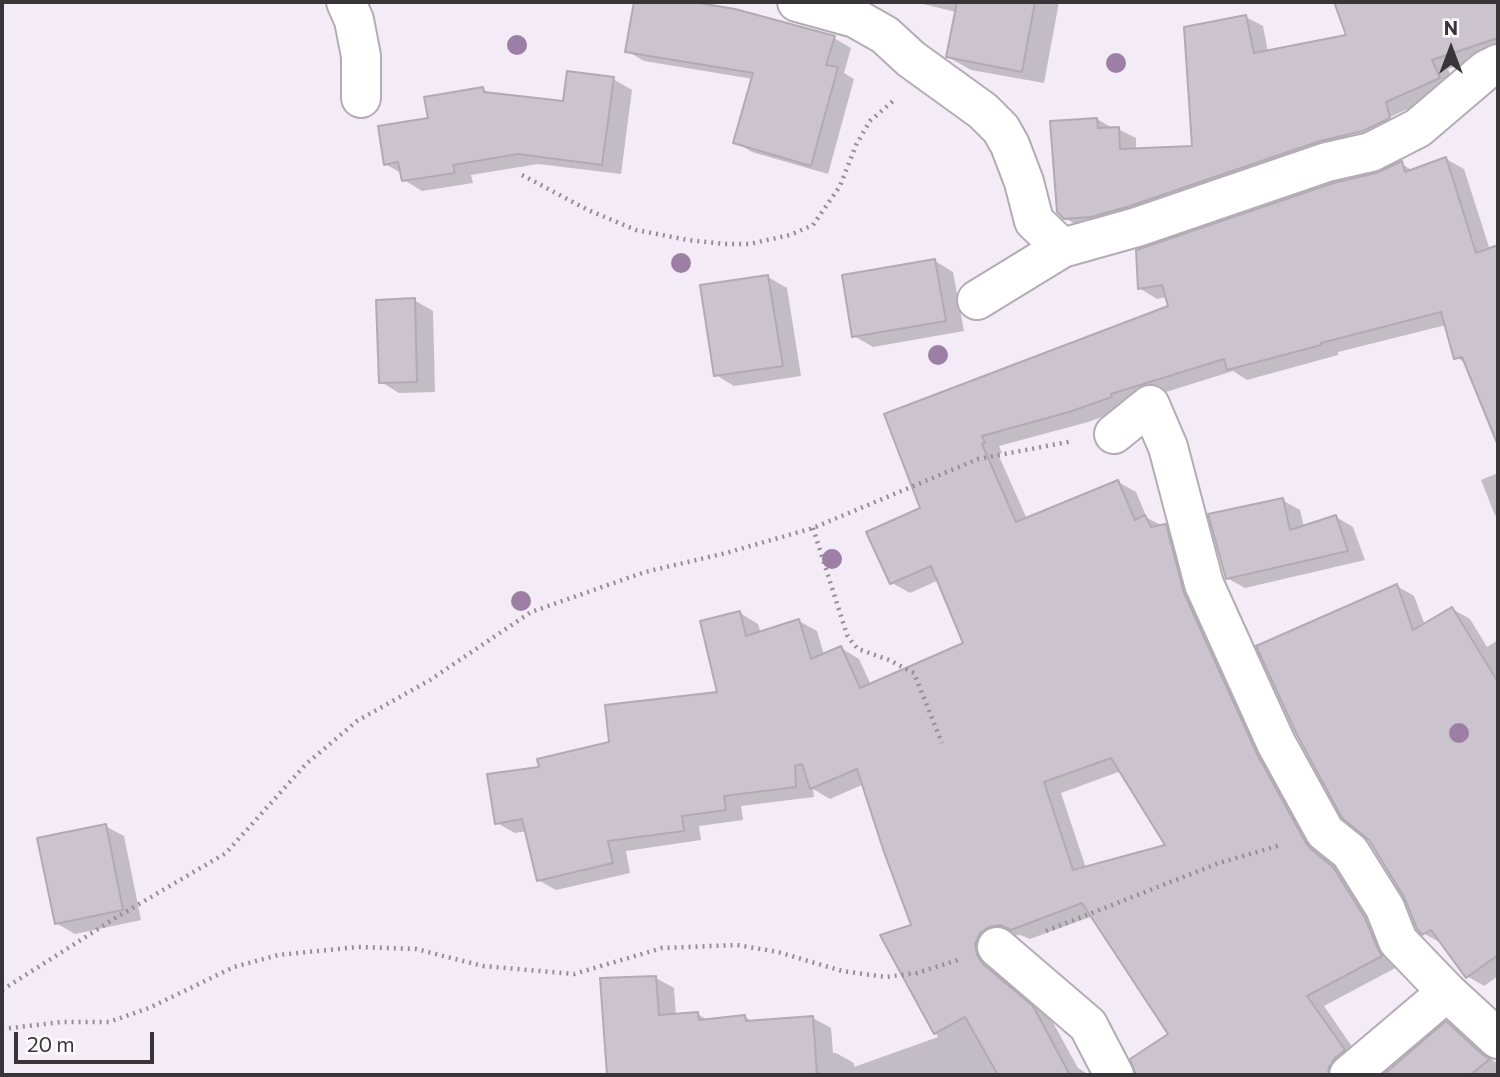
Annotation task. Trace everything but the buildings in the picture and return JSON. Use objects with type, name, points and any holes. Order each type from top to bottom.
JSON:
[{"type":"street","points":[[346,2],[354,20],[361,56],[360,98]]},
{"type":"street","points":[[797,2],[855,18],[885,35],[911,59],[983,111],[1001,129],[1010,145],[1034,221],[1062,248]]},
{"type":"street","points":[[977,300],[1062,248],[1137,227],[1327,162],[1371,152],[1418,128],[1486,70],[1498,64]]},
{"type":"street","points":[[1114,434],[1150,405],[1168,447],[1204,584],[1276,743],[1325,832],[1350,852],[1385,908],[1398,940],[1447,992],[1498,1039]]},
{"type":"street","points":[[997,947],[1088,1025],[1114,1075]]},
{"type":"street","points":[[1349,1075],[1447,992]]},
{"type":"path","points":[[522,175],[636,230],[725,244],[749,244],[790,235],[813,225],[840,186],[856,145],[870,121],[892,101],[931,74]]},
{"type":"path","points":[[2,990],[117,917],[226,853],[306,764],[358,721],[430,680],[531,612],[645,572],[726,553],[813,528],[978,459],[1114,434]]},
{"type":"path","points":[[813,528],[847,635],[858,649],[889,660],[914,673],[942,743]]},
{"type":"path","points":[[2,1029],[62,1022],[109,1022],[149,1008],[234,967],[278,955],[358,947],[416,949],[483,966],[574,974],[662,948],[737,945],[778,952],[842,971],[886,977],[917,973],[1037,934],[1219,863],[1325,832]]}]
